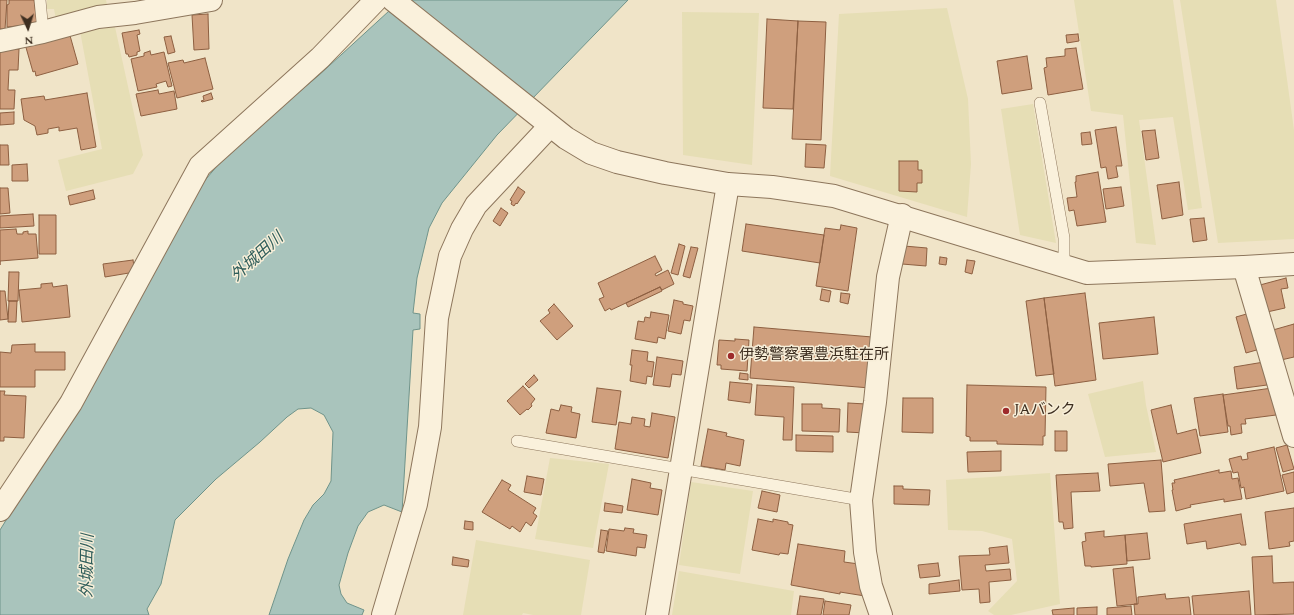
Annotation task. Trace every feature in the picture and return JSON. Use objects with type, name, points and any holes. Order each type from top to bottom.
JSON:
[{"type":"street","points":[[0,41],[43,32],[98,16],[135,13],[211,0]]},
{"type":"street","points":[[0,510],[71,402],[200,166],[320,58],[376,0]]},
{"type":"street","points":[[393,0],[566,138],[591,153],[617,162],[665,173],[728,184],[772,187],[834,196],[902,215],[1087,273],[1294,264]]},
{"type":"street","points":[[383,615],[416,504],[430,428],[437,318],[450,256],[462,229],[476,205],[547,123]]},
{"type":"street","points":[[657,615],[728,184]]},
{"type":"street","points":[[881,615],[871,586],[865,552],[862,500],[875,402],[888,277],[902,215]]},
{"type":"street","points":[[1244,267],[1294,436]]},
{"type":"lane","points":[[40,0],[43,32]]},
{"type":"lane","points":[[1040,103],[1064,238],[1064,266]]},
{"type":"lane","points":[[517,441],[862,500]]},
{"type":"shaded area","points":[[47,0],[106,0],[107,5],[56,20],[54,9],[47,9]]},
{"type":"shaded area","points":[[1074,0],[1173,0],[1202,208],[1188,210],[1173,117],[1139,120],[1156,245],[1136,243],[1123,115],[1091,111]]},
{"type":"shaded area","points":[[1180,0],[1276,0],[1294,130],[1294,239],[1218,243]]},
{"type":"shaded area","points":[[947,8],[968,99],[971,164],[967,217],[830,176],[839,14]]},
{"type":"shaded area","points":[[682,12],[759,13],[752,165],[683,155]]},
{"type":"shaded area","points":[[115,27],[143,155],[133,174],[66,191],[58,160],[102,149],[80,31]]},
{"type":"shaded area","points":[[1033,104],[1056,243],[1020,235],[1001,109]]},
{"type":"shaded area","points":[[1143,381],[1146,405],[1156,452],[1105,457],[1088,394]]},
{"type":"shaded area","points":[[550,458],[609,464],[593,548],[535,539]]},
{"type":"shaded area","points":[[1050,473],[1060,604],[1011,615],[994,615],[988,611],[1017,581],[1012,539],[982,531],[948,530],[946,480]]},
{"type":"shaded area","points":[[691,482],[753,491],[740,574],[679,565]]},
{"type":"shaded area","points":[[476,540],[590,560],[581,615],[533,615],[523,613],[522,615],[463,615]]},
{"type":"shaded area","points":[[679,571],[794,591],[791,615],[672,615]]},
{"type":"water","name":"外城田川","points":[[401,0],[628,0],[497,135],[442,203],[429,228],[417,278],[413,313],[420,314],[420,329],[413,330],[402,512],[384,505],[368,512],[358,526],[348,553],[339,585],[341,594],[347,603],[364,610],[362,615],[269,615],[288,559],[304,520],[313,505],[324,494],[331,481],[333,432],[324,415],[311,408],[298,409],[287,417],[216,479],[175,520],[161,584],[147,609],[149,615],[0,615],[0,530],[120,336],[180,210],[233,147],[318,76]]},
{"type":"building","points":[[0,0],[7,0],[5,29],[0,29]]},
{"type":"building","points":[[9,0],[34,0],[37,24],[7,27],[7,5],[9,4]]},
{"type":"building","points":[[208,14],[209,49],[194,50],[192,15]]},
{"type":"building","points":[[767,19],[798,21],[793,109],[763,108]]},
{"type":"building","points":[[798,21],[826,22],[821,140],[792,139]]},
{"type":"building","points":[[139,30],[140,34],[137,35],[140,51],[137,52],[137,55],[129,57],[128,54],[126,54],[122,33]]},
{"type":"building","points":[[69,32],[78,64],[36,76],[35,71],[33,72],[25,44]]},
{"type":"building","points":[[1078,34],[1079,41],[1067,43],[1066,35]]},
{"type":"building","points":[[171,36],[175,52],[168,54],[164,37]]},
{"type":"building","points":[[1076,48],[1083,89],[1048,95],[1044,68],[1047,67],[1046,58],[1065,56],[1065,49]]},
{"type":"building","points":[[0,49],[19,49],[18,70],[9,70],[8,90],[15,90],[14,109],[0,109]]},
{"type":"building","points":[[150,51],[151,55],[164,52],[172,86],[168,87],[166,81],[156,84],[157,87],[138,91],[131,59],[144,56],[144,53]]},
{"type":"building","points":[[1027,56],[1032,89],[1002,94],[997,61]]},
{"type":"building","points":[[205,58],[213,89],[177,98],[168,63],[183,60],[184,63]]},
{"type":"building","points":[[158,90],[159,94],[174,91],[177,109],[141,116],[136,94]]},
{"type":"building","points":[[87,93],[96,147],[81,150],[77,128],[59,131],[59,127],[48,129],[48,133],[37,135],[35,126],[24,120],[21,99],[44,96],[45,100]]},
{"type":"building","points":[[211,93],[213,99],[201,101],[204,100],[203,96]]},
{"type":"building","points":[[14,112],[14,124],[0,125],[0,113]]},
{"type":"building","points":[[1116,127],[1122,166],[1116,166],[1118,177],[1108,179],[1106,167],[1101,168],[1095,130]]},
{"type":"building","points":[[1155,130],[1159,158],[1146,160],[1142,131]]},
{"type":"building","points":[[1090,132],[1092,144],[1082,145],[1081,133]]},
{"type":"building","points":[[806,144],[826,145],[824,168],[805,167]]},
{"type":"building","points":[[0,145],[8,145],[9,165],[0,165]]},
{"type":"building","points":[[899,161],[918,161],[918,170],[922,170],[922,183],[917,183],[917,192],[899,191]]},
{"type":"building","points":[[27,164],[28,181],[12,181],[12,165]]},
{"type":"building","points":[[1098,172],[1106,222],[1077,226],[1074,210],[1069,211],[1067,198],[1077,197],[1075,182],[1076,176]]},
{"type":"building","points":[[1179,182],[1183,215],[1162,219],[1157,185]]},
{"type":"building","points":[[518,187],[525,192],[514,206],[511,204],[512,201],[510,200]]},
{"type":"building","points":[[1121,187],[1124,206],[1106,209],[1103,189]]},
{"type":"building","points":[[0,188],[8,188],[10,213],[0,214]]},
{"type":"building","points":[[93,190],[95,199],[70,205],[68,196]]},
{"type":"building","points":[[501,208],[508,213],[500,226],[493,221]]},
{"type":"building","points":[[33,214],[34,226],[0,228],[0,216]]},
{"type":"building","points":[[39,215],[56,215],[56,254],[39,254]]},
{"type":"building","points":[[1204,218],[1207,240],[1193,242],[1190,219]]},
{"type":"building","points":[[746,224],[824,235],[820,263],[742,251]]},
{"type":"building","points":[[841,225],[857,228],[848,291],[816,286],[825,228],[840,230]]},
{"type":"building","points":[[16,229],[17,234],[23,234],[23,232],[28,231],[28,234],[36,234],[38,258],[0,261],[0,230]]},
{"type":"building","points":[[679,244],[685,246],[678,275],[671,273]]},
{"type":"building","points":[[904,246],[927,248],[926,266],[902,264]]},
{"type":"building","points":[[691,247],[698,248],[690,278],[683,276]]},
{"type":"building","points":[[655,256],[662,270],[655,274],[656,276],[668,270],[674,284],[662,290],[660,287],[611,310],[610,308],[605,311],[599,299],[604,297],[598,283]]},
{"type":"building","points":[[940,257],[947,258],[946,265],[939,264]]},
{"type":"building","points":[[133,260],[135,272],[105,277],[103,264]]},
{"type":"building","points":[[967,260],[975,261],[972,274],[965,272]]},
{"type":"building","points":[[9,272],[19,272],[18,301],[8,301]]},
{"type":"building","points":[[1286,278],[1288,288],[1281,289],[1285,308],[1267,312],[1260,285]]},
{"type":"building","points":[[52,283],[53,287],[67,285],[70,317],[22,322],[19,290],[41,288],[41,284]]},
{"type":"building","points":[[660,287],[662,291],[628,307],[626,303]]},
{"type":"building","points":[[822,289],[831,291],[829,302],[820,300]]},
{"type":"building","points":[[0,291],[5,291],[8,319],[0,320]]},
{"type":"building","points":[[841,293],[850,294],[848,304],[840,302]]},
{"type":"building","points":[[1085,293],[1096,380],[1055,386],[1044,298]]},
{"type":"building","points":[[1044,298],[1054,374],[1036,376],[1026,301]]},
{"type":"building","points":[[674,300],[693,306],[690,321],[684,320],[681,334],[668,331]]},
{"type":"building","points":[[9,301],[17,301],[16,322],[8,322]]},
{"type":"building","points":[[554,304],[573,326],[557,340],[540,321],[550,313],[548,310]]},
{"type":"building","points":[[651,312],[669,315],[665,339],[658,337],[657,343],[635,339],[638,321],[644,322],[645,317],[650,318]]},
{"type":"building","points":[[1250,313],[1260,349],[1246,353],[1236,317]]},
{"type":"building","points":[[1154,317],[1158,354],[1103,359],[1099,323]]},
{"type":"building","points":[[1294,324],[1294,357],[1281,360],[1273,330]]},
{"type":"building","points":[[754,327],[872,337],[870,388],[750,378]]},
{"type":"building","points":[[735,339],[749,340],[747,371],[721,369],[721,365],[717,365],[719,340],[735,341]]},
{"type":"building","points":[[35,344],[35,352],[65,352],[65,370],[35,370],[35,387],[0,387],[0,352],[11,353],[12,345]]},
{"type":"building","points":[[632,350],[648,352],[647,361],[654,362],[652,377],[647,376],[646,384],[630,381]]},
{"type":"building","points":[[657,357],[683,361],[681,375],[672,374],[670,387],[653,385]]},
{"type":"building","points":[[1264,362],[1267,385],[1237,389],[1234,367]]},
{"type":"building","points":[[740,373],[748,374],[748,380],[739,379]]},
{"type":"building","points":[[534,375],[538,380],[529,388],[525,384]]},
{"type":"building","points":[[730,382],[752,384],[750,403],[728,400]]},
{"type":"building","points":[[757,385],[794,387],[792,440],[783,440],[784,417],[755,415]]},
{"type":"building","name":"JAバンク","points":[[967,385],[1046,387],[1045,436],[1043,436],[1043,445],[997,444],[997,441],[970,441],[970,437],[966,436]]},
{"type":"building","points":[[523,386],[535,399],[531,404],[532,406],[520,415],[507,401]]},
{"type":"building","points":[[597,388],[621,391],[616,425],[592,422]]},
{"type":"building","points":[[1272,388],[1276,415],[1245,419],[1246,424],[1241,424],[1242,433],[1231,435],[1223,395]]},
{"type":"building","points":[[0,391],[5,391],[4,395],[26,396],[24,438],[4,437],[4,441],[0,441]]},
{"type":"building","points":[[1223,394],[1228,432],[1200,436],[1194,398]]},
{"type":"building","points":[[903,398],[933,398],[933,433],[902,432]]},
{"type":"building","points":[[848,403],[866,404],[865,433],[847,432]]},
{"type":"building","points":[[802,404],[822,404],[822,408],[840,409],[839,432],[802,431]]},
{"type":"building","points":[[561,405],[572,407],[571,412],[580,414],[576,438],[546,433],[551,409],[559,411]]},
{"type":"building","points":[[1171,405],[1177,434],[1196,429],[1201,453],[1163,462],[1151,410]]},
{"type":"building","points":[[652,413],[675,417],[668,458],[615,449],[619,422],[631,424],[632,417],[645,419],[644,426],[650,427]]},
{"type":"building","points":[[708,429],[727,433],[726,436],[744,440],[740,466],[726,463],[725,470],[701,466]]},
{"type":"building","points":[[1055,431],[1067,431],[1067,451],[1055,451]]},
{"type":"building","points":[[796,435],[833,436],[833,452],[796,451]]},
{"type":"building","points":[[1287,445],[1294,469],[1283,472],[1276,448]]},
{"type":"building","points":[[1274,447],[1284,491],[1246,499],[1244,487],[1241,488],[1238,472],[1233,473],[1229,459],[1241,456],[1242,460],[1248,459],[1247,453]]},
{"type":"building","points":[[1001,451],[1001,471],[968,472],[967,452]]},
{"type":"building","points":[[1161,460],[1165,511],[1149,512],[1144,483],[1110,486],[1108,464]]},
{"type":"building","points":[[1219,470],[1219,473],[1231,471],[1232,479],[1238,478],[1242,499],[1224,502],[1224,499],[1190,505],[1191,507],[1176,511],[1172,490],[1172,483],[1175,483],[1174,480]]},
{"type":"building","points":[[1294,472],[1294,492],[1287,494],[1282,475]]},
{"type":"building","points":[[1098,473],[1100,491],[1071,492],[1073,528],[1064,529],[1063,522],[1059,522],[1056,475]]},
{"type":"building","points":[[527,476],[544,479],[541,495],[524,492]]},
{"type":"building","points":[[632,479],[651,483],[650,488],[662,490],[658,515],[627,510]]},
{"type":"building","points":[[502,480],[511,485],[508,490],[536,508],[533,513],[537,516],[531,526],[526,522],[520,532],[512,526],[510,529],[482,512]]},
{"type":"building","points":[[894,486],[903,486],[903,489],[930,490],[929,505],[894,504]]},
{"type":"building","points":[[762,491],[780,495],[777,512],[758,508]]},
{"type":"building","points":[[605,503],[623,506],[622,513],[604,511]]},
{"type":"building","points":[[1294,508],[1294,541],[1289,542],[1290,546],[1269,549],[1265,512]]},
{"type":"building","points":[[1241,514],[1246,545],[1241,545],[1240,543],[1207,549],[1206,541],[1187,544],[1184,524]]},
{"type":"building","points":[[758,519],[773,522],[773,519],[788,522],[788,524],[793,525],[788,554],[780,553],[779,555],[752,550]]},
{"type":"building","points":[[465,521],[473,522],[473,530],[464,529]]},
{"type":"building","points":[[625,528],[634,529],[633,533],[647,535],[645,548],[637,547],[636,556],[606,551],[609,529],[624,531]]},
{"type":"building","points":[[601,530],[608,531],[604,553],[598,552]]},
{"type":"building","points":[[1104,531],[1104,537],[1125,535],[1127,564],[1091,567],[1085,566],[1082,542],[1086,541],[1085,533]]},
{"type":"building","points":[[1147,533],[1150,559],[1127,561],[1125,535]]},
{"type":"building","points":[[798,544],[845,551],[844,562],[859,564],[865,596],[840,592],[840,594],[791,585]]},
{"type":"building","points":[[1007,546],[1009,563],[985,565],[986,571],[1010,569],[1011,580],[989,582],[990,602],[980,603],[979,589],[962,590],[959,556],[990,555],[989,548]]},
{"type":"building","points":[[1272,556],[1273,583],[1294,582],[1294,614],[1255,615],[1252,557]]},
{"type":"building","points":[[453,557],[469,560],[468,567],[452,565]]},
{"type":"building","points":[[938,563],[940,576],[920,578],[918,565]]},
{"type":"building","points":[[1133,567],[1137,604],[1117,606],[1113,569]]},
{"type":"building","points":[[959,580],[960,591],[929,594],[929,584]]},
{"type":"building","points":[[1249,591],[1251,615],[1194,615],[1192,596]]},
{"type":"building","points":[[1165,594],[1166,599],[1189,597],[1191,615],[1135,615],[1134,604],[1138,604],[1138,597]]},
{"type":"building","points":[[800,596],[824,599],[821,615],[797,615]]},
{"type":"building","points":[[825,601],[851,605],[849,615],[823,615]]},
{"type":"building","points":[[1131,606],[1132,615],[1107,615],[1107,608]]},
{"type":"building","points":[[1097,607],[1097,615],[1077,615],[1077,608]]},
{"type":"building","points":[[1074,608],[1074,615],[1053,615],[1052,610]]},
{"type":"place","name":"伊勢警察署豊浜駐在所","points":[[731,356]]},
{"type":"place","name":"JAバンク","points":[[1006,411]]}]
